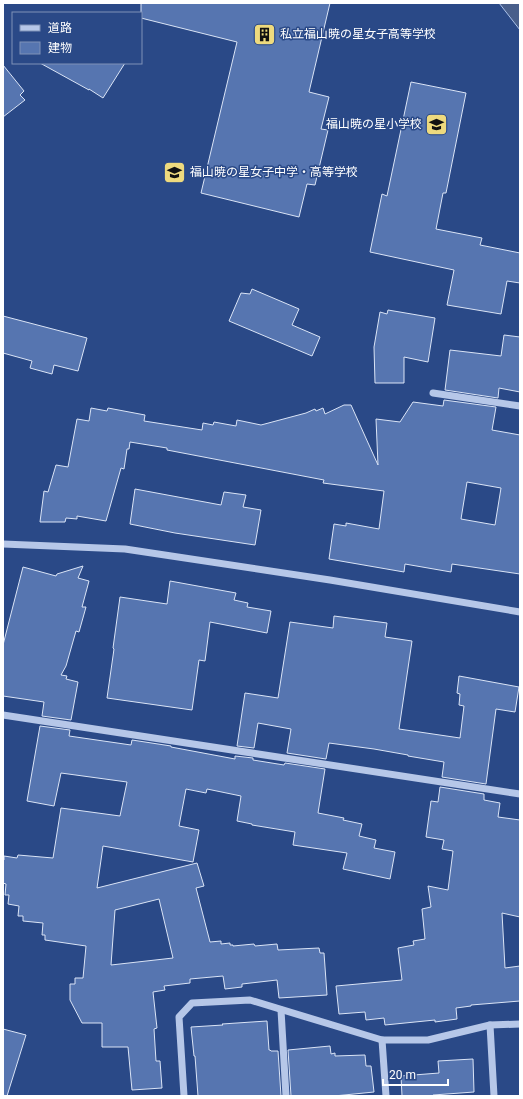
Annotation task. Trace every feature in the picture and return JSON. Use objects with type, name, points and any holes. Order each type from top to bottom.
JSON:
[{"type":"street","points":[[434,393],[520,406]]},
{"type":"street","points":[[3,544],[125,549],[330,580],[520,612]]},
{"type":"street","points":[[3,715],[520,794]]},
{"type":"street","points":[[184,1096],[179,1017],[192,1003],[250,1000],[382,1040],[428,1040],[490,1025],[520,1024]]},
{"type":"street","points":[[281,1010],[286,1096]]},
{"type":"street","points":[[490,1025],[494,1096]]},
{"type":"street","points":[[382,1040],[386,1096]]},
{"type":"water","points":[[499,3],[520,3],[520,30]]},
{"type":"building","points":[[141,3],[330,3],[309,92],[329,97],[321,129],[328,130],[315,185],[307,184],[299,217],[201,193],[237,42],[142,18]]},
{"type":"building","points":[[42,64],[124,64],[103,98]]},
{"type":"building","points":[[3,65],[24,91],[20,95],[25,100],[3,117]]},
{"type":"building","points":[[411,82],[466,93],[446,193],[443,193],[436,229],[482,238],[480,245],[520,253],[520,283],[507,281],[501,314],[447,305],[454,270],[370,252],[382,194],[387,196]]},
{"type":"building","points":[[252,289],[299,309],[292,325],[320,337],[312,356],[229,321],[241,293],[250,294]]},
{"type":"building","points":[[388,310],[435,318],[428,362],[404,357],[404,383],[375,383],[374,347],[380,312],[387,314]]},
{"type":"building","points":[[3,316],[87,338],[78,371],[54,365],[52,374],[30,368],[32,361],[3,353]]},
{"type":"building","points":[[504,335],[520,337],[520,392],[499,388],[498,398],[445,390],[450,350],[501,356]]},
{"type":"building","points":[[444,400],[496,407],[492,430],[520,435],[520,574],[452,564],[451,572],[405,564],[404,572],[329,559],[334,524],[346,526],[346,523],[379,529],[384,491],[323,483],[324,480],[167,450],[167,448],[130,442],[129,449],[127,449],[124,469],[121,468],[106,521],[77,516],[77,519],[66,518],[65,522],[40,522],[44,491],[48,492],[56,465],[68,467],[77,419],[89,421],[91,408],[107,411],[108,408],[145,415],[144,421],[202,430],[203,423],[213,425],[214,422],[236,426],[237,420],[261,425],[306,413],[315,409],[316,411],[323,408],[325,414],[344,405],[351,405],[378,465],[376,419],[400,422],[413,402],[443,406]],"holes":[[[467,482],[501,488],[495,525],[461,519]]]},
{"type":"building","points":[[135,489],[221,505],[224,492],[246,495],[243,507],[261,510],[255,545],[175,533],[130,524]]},
{"type":"building","points":[[83,566],[78,578],[89,581],[82,607],[86,607],[79,632],[76,631],[66,666],[61,675],[67,676],[66,679],[78,682],[71,720],[42,716],[44,702],[3,696],[3,645],[23,567],[56,576],[57,574]]},
{"type":"building","points":[[170,581],[236,593],[234,600],[248,603],[247,607],[271,611],[267,633],[210,622],[205,661],[199,660],[192,710],[107,698],[120,597],[167,604]]},
{"type":"building","points":[[334,616],[387,623],[385,637],[412,641],[399,729],[460,738],[464,706],[459,705],[460,694],[457,693],[459,676],[519,687],[515,712],[496,709],[486,784],[442,777],[444,762],[374,749],[329,743],[326,759],[287,753],[291,729],[258,723],[254,748],[237,746],[245,693],[278,698],[290,622],[333,628]]},
{"type":"building","points":[[40,726],[70,730],[69,736],[131,745],[132,740],[235,759],[235,756],[253,758],[253,760],[284,765],[285,763],[325,769],[318,813],[344,818],[343,820],[362,824],[359,836],[376,840],[374,848],[395,852],[390,879],[343,869],[347,853],[293,845],[295,832],[237,821],[241,796],[207,789],[206,793],[186,789],[179,826],[199,830],[193,862],[103,846],[97,888],[197,863],[204,886],[196,888],[210,942],[221,941],[221,944],[230,943],[230,945],[233,946],[277,944],[278,950],[319,948],[320,953],[324,953],[327,995],[279,998],[277,980],[242,984],[242,987],[225,989],[223,976],[190,979],[190,983],[164,986],[165,990],[153,992],[157,1028],[154,1029],[156,1061],[160,1061],[162,1088],[132,1090],[128,1047],[102,1047],[102,1023],[82,1023],[70,1000],[70,984],[75,984],[75,978],[83,978],[86,946],[45,940],[45,935],[42,935],[43,923],[23,921],[23,916],[18,916],[19,906],[8,904],[9,895],[5,895],[6,884],[3,883],[4,856],[17,858],[18,855],[53,858],[61,808],[120,816],[127,782],[61,773],[54,806],[27,801]],"holes":[[[159,899],[173,958],[111,965],[115,910]]]},
{"type":"building","points":[[440,787],[484,794],[484,800],[500,803],[498,817],[520,820],[520,917],[502,913],[505,968],[520,966],[520,1001],[471,1005],[456,1008],[457,1019],[435,1022],[435,1020],[385,1025],[384,1018],[366,1020],[365,1012],[339,1014],[336,986],[402,980],[398,948],[414,945],[413,941],[425,939],[422,909],[431,907],[428,886],[448,890],[453,851],[442,849],[444,840],[426,837],[431,801],[438,802]]},
{"type":"building","points":[[267,1021],[269,1050],[278,1051],[281,1096],[198,1096],[191,1027]]},
{"type":"building","points":[[3,1029],[26,1035],[7,1096],[3,1095]]},
{"type":"building","points":[[330,1046],[331,1054],[335,1053],[335,1056],[365,1055],[366,1066],[371,1066],[374,1092],[334,1096],[291,1096],[288,1050]]},
{"type":"building","points":[[473,1059],[474,1092],[433,1096],[402,1096],[401,1076],[439,1073],[438,1061]]},
{"type":"place","name":"私立福山暁の星女子高等学校","points":[[265,34]]},
{"type":"place","name":"福山暁の星小学校","points":[[437,124]]},
{"type":"place","name":"福山暁の星女子中学・高等学校","points":[[174,172]]}]
